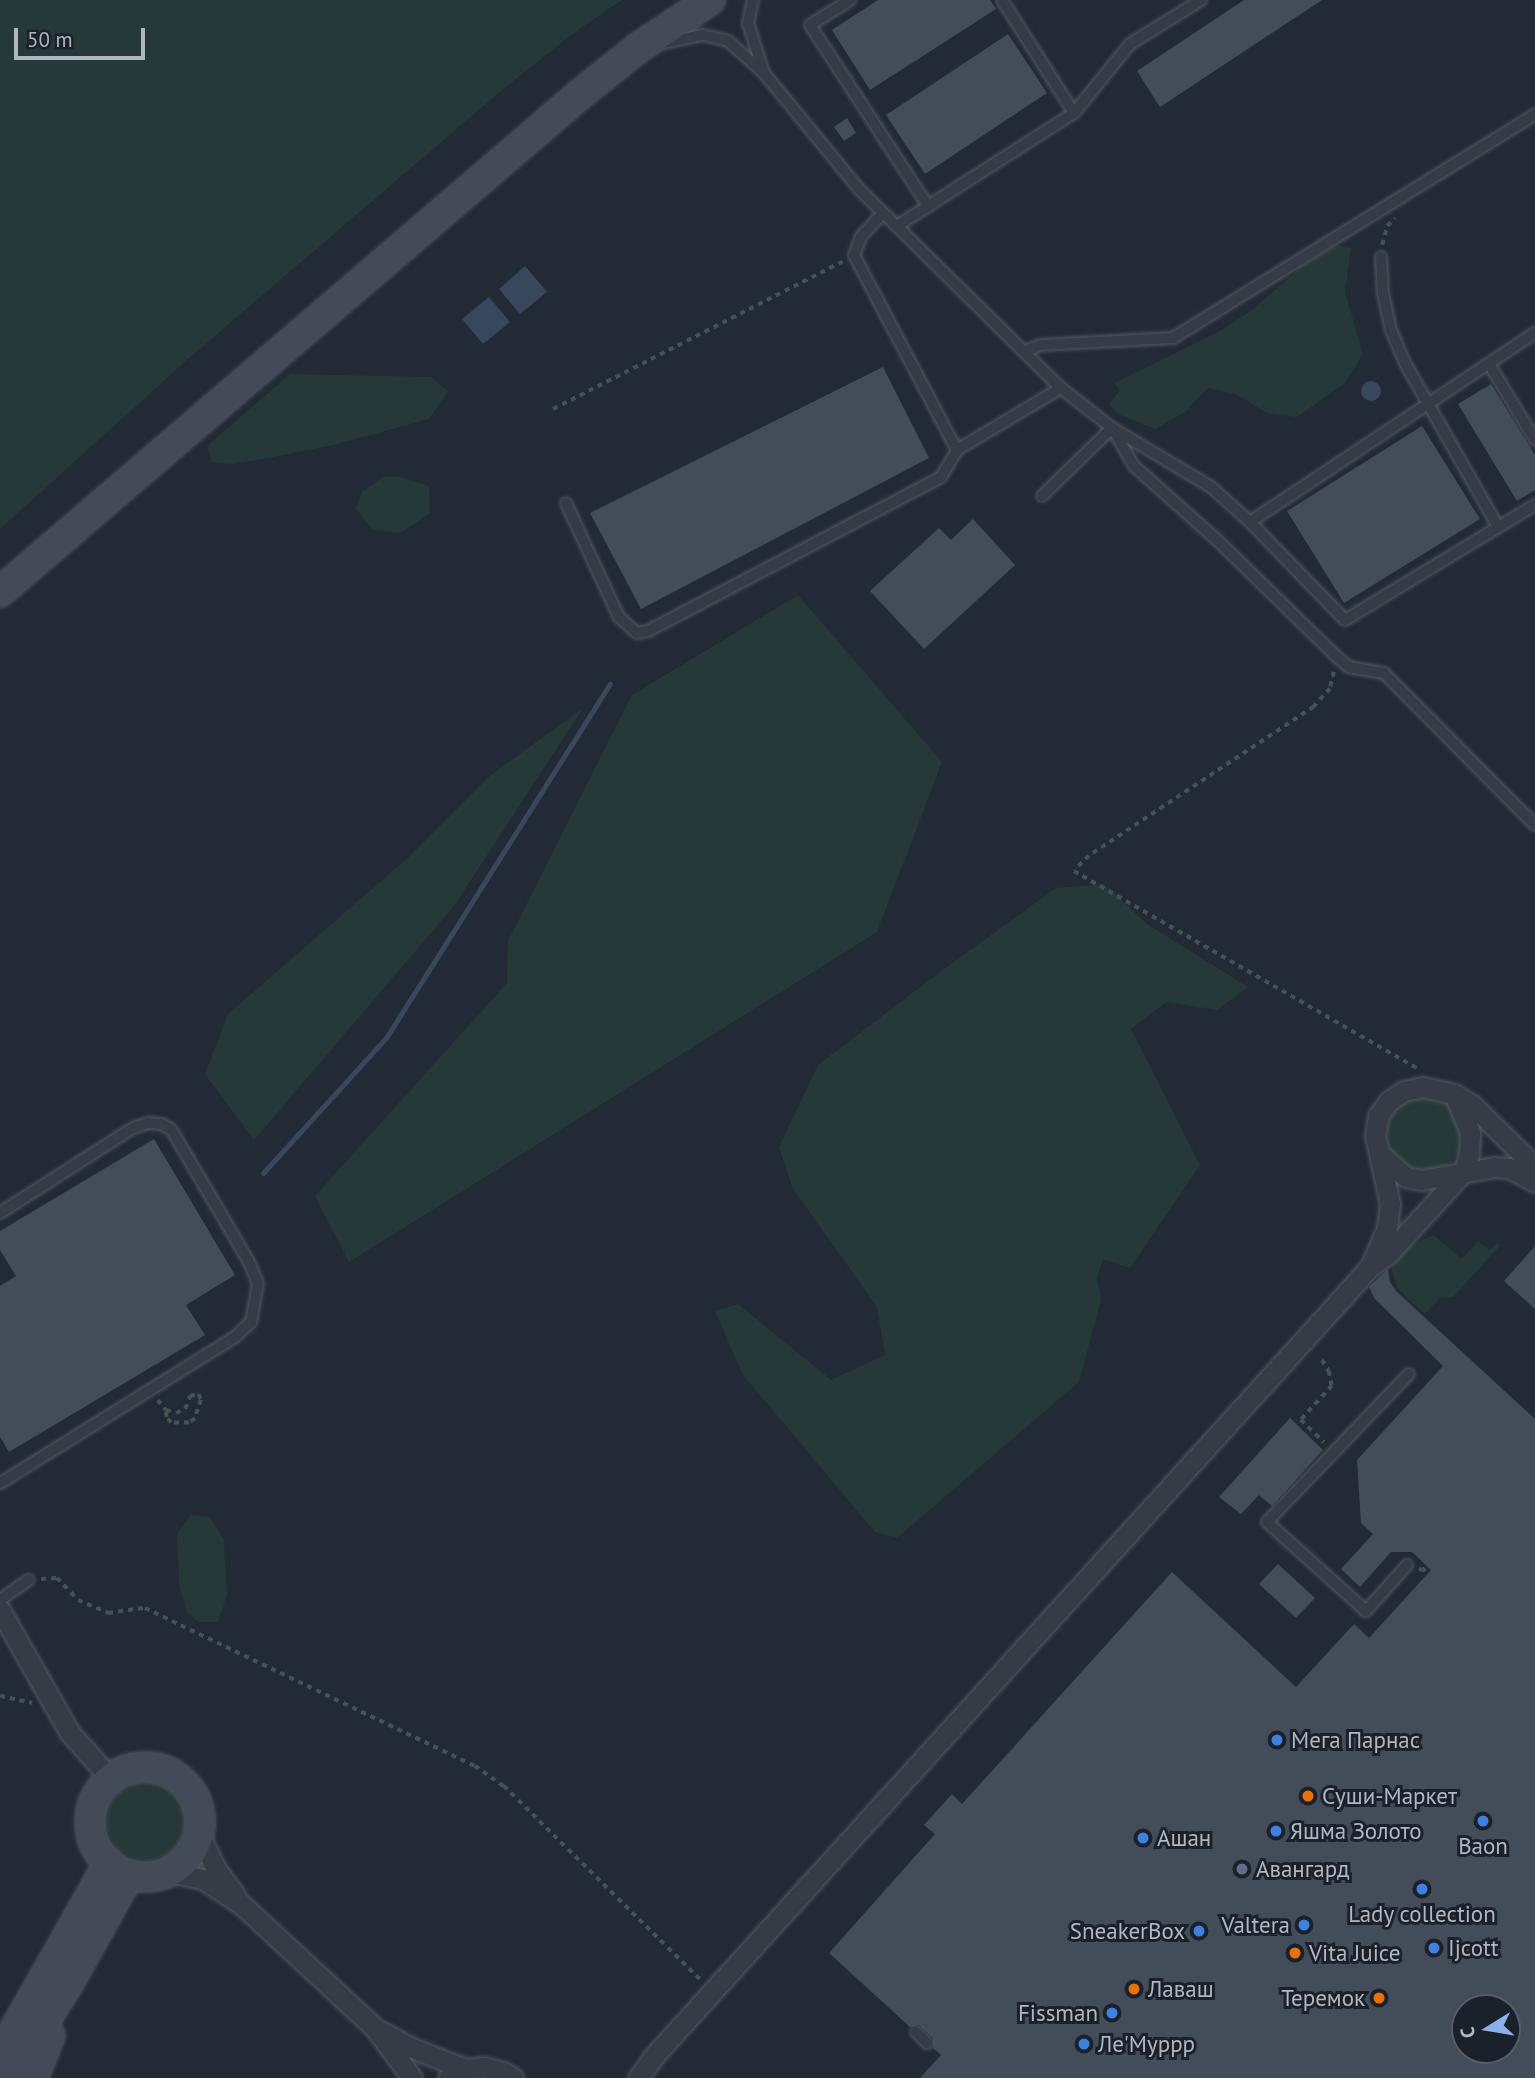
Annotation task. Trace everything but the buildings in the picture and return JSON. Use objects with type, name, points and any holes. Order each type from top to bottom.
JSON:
[{"type":"main road","points":[[0,592],[578,96],[638,48],[710,0]]},
{"type":"main road","points":[[147,1767],[166,1771],[182,1781],[194,1796],[200,1815],[199,1834],[188,1857],[169,1872],[156,1876],[119,1869],[92,1837],[90,1821],[100,1791],[111,1779],[128,1770],[147,1767]]},
{"type":"main road","points":[[9,2078],[56,1982],[119,1869]]},
{"type":"main road","points":[[0,2026],[56,1982]]},
{"type":"main road","points":[[0,2056],[56,1982]]},
{"type":"main road","points":[[33,2078],[56,1982]]},
{"type":"street","points":[[1370,1267],[1387,1228],[1390,1204],[1376,1136],[1378,1116],[1389,1101],[1404,1091],[1423,1087],[1446,1091],[1472,1105],[1535,1167]]},
{"type":"street","points":[[638,2078],[653,2057],[1370,1267],[1388,1254],[1464,1171],[1469,1154],[1470,1132],[1446,1091]]},
{"type":"street","points":[[1379,1153],[1406,1177],[1421,1180],[1464,1171],[1509,1168],[1535,1182]]},
{"type":"street","points":[[0,1610],[70,1733],[111,1779]]},
{"type":"street","points":[[199,1834],[216,1869],[241,1904]]},
{"type":"street","points":[[169,1872],[202,1879],[241,1904],[374,2028],[412,2078]]},
{"type":"street","points":[[374,2028],[457,2074],[484,2067],[503,2071],[513,2078]]},
{"type":"street","points":[[628,2078],[653,2057]]},
{"type":"lane","points":[[753,0],[748,23],[764,73]]},
{"type":"lane","points":[[850,0],[810,25],[928,206]]},
{"type":"lane","points":[[1002,0],[1074,113]]},
{"type":"lane","points":[[897,226],[1074,113],[1130,44],[1201,0]]},
{"type":"lane","points":[[638,48],[702,35],[728,41],[764,73],[858,188],[1061,388],[1112,428],[1211,487],[1345,620],[1535,505]]},
{"type":"lane","points":[[1024,352],[1040,345],[1173,338],[1535,114]]},
{"type":"lane","points":[[883,213],[861,237],[854,255],[957,450]]},
{"type":"lane","points":[[1381,257],[1383,293],[1391,330],[1427,405],[1498,527]]},
{"type":"lane","points":[[1250,523],[1535,333]]},
{"type":"lane","points":[[1489,364],[1535,440]]},
{"type":"lane","points":[[566,503],[619,617],[637,633],[648,631],[941,477],[957,450],[1061,388]]},
{"type":"lane","points":[[1042,496],[1112,428]]},
{"type":"lane","points":[[1112,428],[1134,466],[1216,539],[1337,657],[1349,667],[1384,673],[1535,825]]},
{"type":"lane","points":[[0,1213],[134,1128],[148,1123],[161,1124],[171,1129],[248,1260],[258,1283],[251,1322],[235,1337],[1,1480]]},
{"type":"lane","points":[[1407,1565],[1366,1611],[1267,1522],[1409,1374]]},
{"type":"lane","points":[[0,1600],[29,1580]]},
{"type":"lane","points":[[916,2032],[927,2043]]},
{"type":"path","points":[[1381,257],[1387,226],[1396,216]]},
{"type":"path","points":[[553,409],[854,255]]},
{"type":"path","points":[[1337,657],[1330,688],[1314,707],[1088,856],[1073,871],[1422,1070],[1446,1091]]},
{"type":"path","points":[[1322,1360],[1329,1371],[1332,1386],[1301,1420],[1334,1452]]},
{"type":"path","points":[[150,1390],[166,1410],[168,1421],[178,1425],[195,1419],[201,1400],[199,1394],[194,1393],[181,1412],[166,1410]]},
{"type":"path","points":[[29,1580],[57,1578],[78,1600],[108,1613],[145,1608],[475,1766],[504,1786],[713,1991]]},
{"type":"path","points":[[0,1696],[40,1705]]},
{"type":"shaded area","points":[[0,0],[622,0],[575,32],[502,90],[189,358],[0,529]]},
{"type":"shaded area","points":[[1337,245],[1351,248],[1345,292],[1363,354],[1345,383],[1297,417],[1267,413],[1236,394],[1208,388],[1185,412],[1155,429],[1118,414],[1109,404],[1120,390],[1114,383],[1220,331],[1252,310],[1305,264]]},
{"type":"shaded area","points":[[290,374],[431,377],[448,391],[429,419],[333,445],[264,459],[231,464],[211,462],[207,446]]},
{"type":"shaded area","points":[[383,477],[400,477],[429,486],[430,513],[400,533],[373,530],[356,509],[362,492]]},
{"type":"shaded area","points":[[798,595],[942,762],[877,932],[349,1262],[315,1196],[507,983],[508,941],[632,695]]},
{"type":"shaded area","points":[[583,708],[454,906],[254,1140],[205,1074],[228,1014],[411,855],[491,775]]},
{"type":"shaded area","points":[[1104,884],[1147,924],[1248,987],[1217,1010],[1166,1002],[1131,1029],[1200,1165],[1130,1268],[1103,1259],[1097,1277],[1101,1300],[1079,1382],[897,1538],[875,1532],[743,1375],[715,1311],[738,1304],[831,1380],[885,1355],[877,1307],[793,1189],[779,1147],[818,1065],[1056,888]]},
{"type":"shaded area","points":[[1425,1096],[1440,1099],[1452,1107],[1460,1119],[1463,1134],[1460,1149],[1452,1161],[1440,1169],[1425,1172],[1410,1169],[1398,1161],[1390,1149],[1387,1134],[1390,1119],[1398,1107],[1410,1099]]},
{"type":"shaded area","points":[[1434,1235],[1462,1259],[1478,1241],[1489,1250],[1497,1243],[1500,1246],[1453,1297],[1440,1298],[1425,1314],[1398,1289],[1392,1271],[1393,1262],[1401,1250]]},
{"type":"shaded area","points":[[191,1515],[210,1517],[224,1540],[227,1595],[218,1622],[198,1622],[186,1611],[179,1583],[177,1534]]},
{"type":"shaded area","points":[[146,1782],[161,1785],[173,1794],[182,1806],[185,1821],[182,1836],[173,1848],[161,1857],[146,1860],[131,1857],[119,1848],[110,1836],[107,1821],[110,1806],[119,1794],[131,1785]]},
{"type":"water","points":[[525,266],[547,292],[520,314],[499,289]]},
{"type":"water","points":[[489,297],[510,322],[483,344],[462,319]]},
{"type":"water","points":[[1371,381],[1378,384],[1381,391],[1378,398],[1371,401],[1364,398],[1361,391],[1364,384]]},
{"type":"waterway","points":[[263,1173],[386,1038],[610,684]]},
{"type":"place","name":"Мега Парнас","points":[[1277,1740]]},
{"type":"place","name":"Суши-Маркет","points":[[1308,1796]]},
{"type":"place","name":"Baon","points":[[1483,1821]]},
{"type":"place","name":"Яшма Золото","points":[[1276,1831]]},
{"type":"place","name":"Ашан","points":[[1143,1838]]},
{"type":"place","name":"Авангард","points":[[1242,1869]]},
{"type":"place","name":"Lady collection","points":[[1422,1889]]},
{"type":"place","name":"Valtera","points":[[1304,1925]]},
{"type":"place","name":"SneakerBox","points":[[1199,1931]]},
{"type":"place","name":"Ijcott","points":[[1434,1948]]},
{"type":"place","name":"Vita Juice","points":[[1295,1953]]},
{"type":"place","name":"Лаваш","points":[[1134,1989]]},
{"type":"place","name":"Теремок","points":[[1379,1998]]},
{"type":"place","name":"Fissman","points":[[1112,2013]]},
{"type":"place","name":"Ле'Муррр","points":[[1084,2044]]}]
